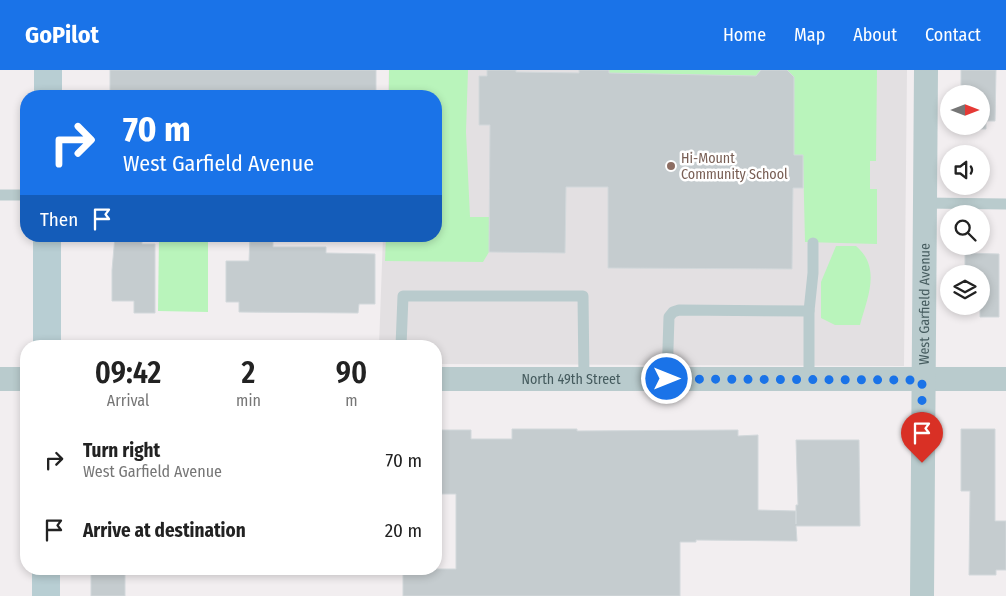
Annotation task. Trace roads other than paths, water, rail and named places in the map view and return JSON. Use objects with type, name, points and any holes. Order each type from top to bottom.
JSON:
[{"type":"street","points":[[48,70],[48,90]]},
{"type":"street","name":"West Garfield Avenue","points":[[922,596],[922,380],[926,70]]},
{"type":"street","points":[[47,242],[47,340]]},
{"type":"street","points":[[0,379],[20,379]]},
{"type":"street","name":"North 49th Street","points":[[442,379],[1006,379]]},
{"type":"street","points":[[46,575],[46,596]]},
{"type":"lane","points":[[0,195],[20,195]]},
{"type":"lane","points":[[924,203],[1006,204]]},
{"type":"lane","points":[[809,379],[809,311],[813,273],[813,243]]},
{"type":"lane","points":[[401,340],[403,296],[583,296],[584,378]]},
{"type":"lane","points":[[667,379],[669,317],[673,312],[809,311]]},
{"type":"place","name":"Hi-Mount Community School","points":[[671,166]]}]
